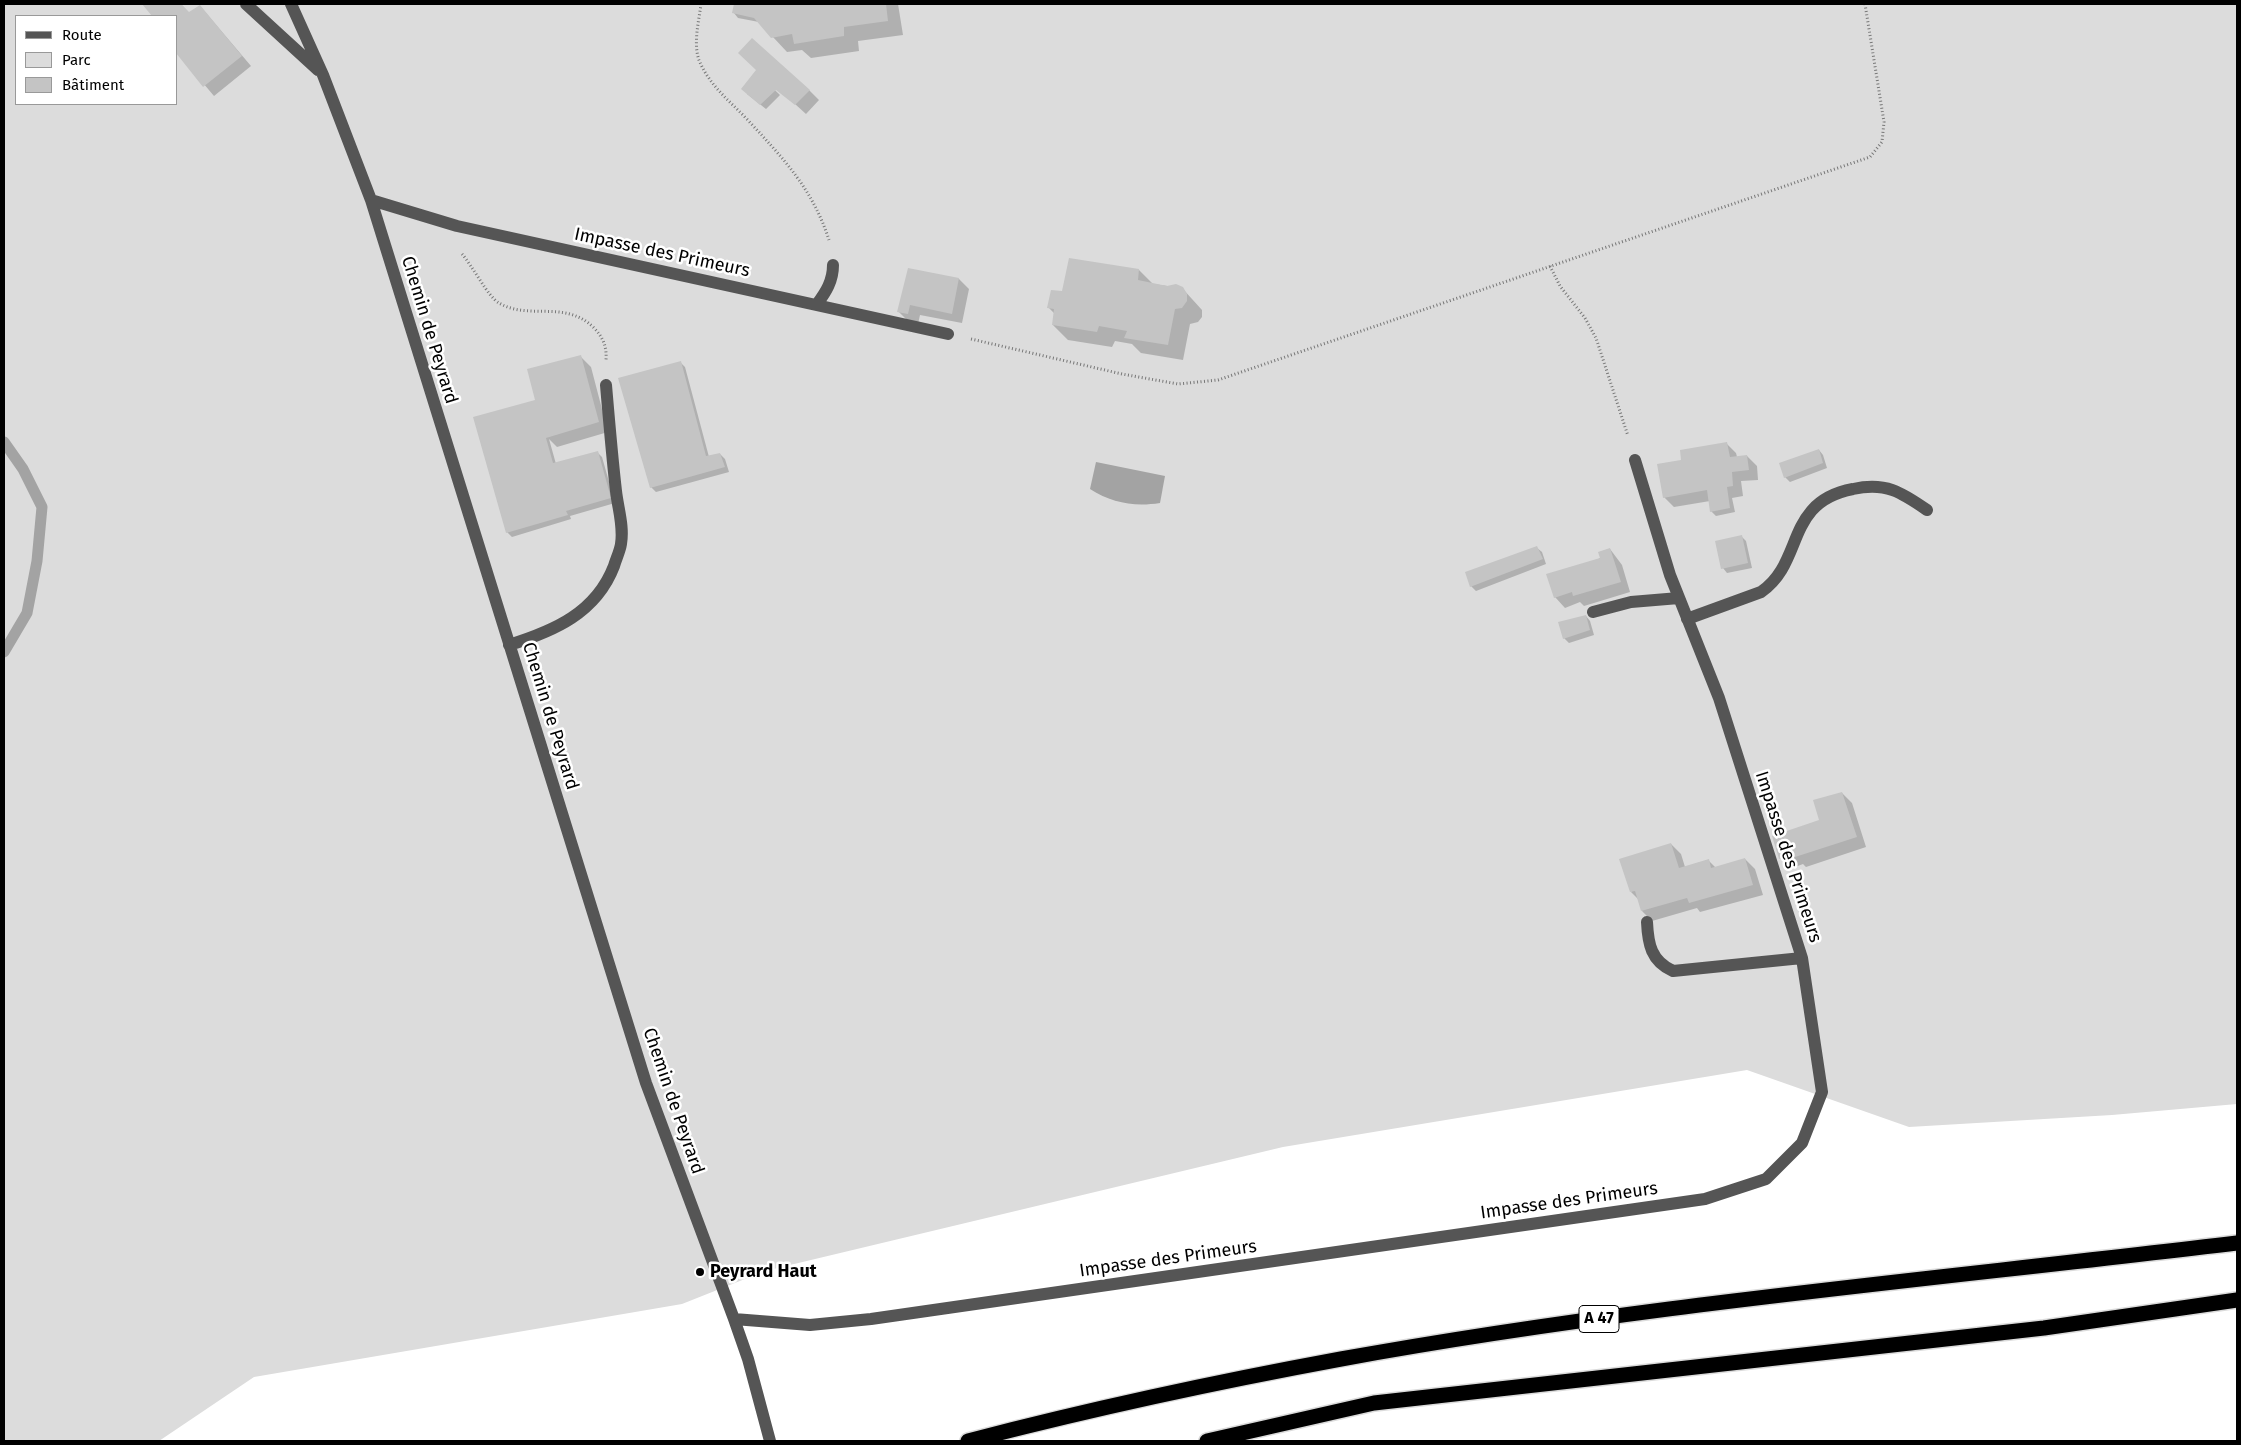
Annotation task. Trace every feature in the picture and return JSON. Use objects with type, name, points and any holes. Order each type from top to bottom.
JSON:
[{"type":"highway","name":"A 47","points":[[968,1441],[1171,1394],[1342,1359],[1556,1325],[1742,1300],[2237,1243]]},
{"type":"highway","points":[[1207,1441],[1374,1403],[2044,1328],[2237,1300]]},
{"type":"street","points":[[246,4],[323,75]]},
{"type":"street","name":"Chemin de Peyrard","points":[[291,4],[323,75],[371,200],[646,1082],[748,1359],[770,1441]]},
{"type":"street","name":"Impasse des Primeurs","points":[[371,200],[441,222],[948,334]]},
{"type":"street","points":[[817,304],[827,291],[833,276],[833,265]]},
{"type":"street","points":[[509,645],[557,627],[579,614],[600,592],[611,572],[621,545],[621,522],[616,494],[606,385]]},
{"type":"street","name":"Impasse des Primeurs","points":[[734,1319],[810,1325],[871,1319],[1705,1199],[1766,1179],[1802,1143],[1822,1092],[1802,958],[1719,698],[1670,575],[1636,460]]},
{"type":"street","points":[[1687,619],[1762,592],[1770,586],[1778,576],[1803,523],[1813,508],[1826,496],[1865,486],[1884,486],[1900,492],[1927,510]]},
{"type":"street","points":[[1593,612],[1631,602],[1679,598]]},
{"type":"street","points":[[1646,922],[1653,957],[1663,966],[1672,970],[1802,958]]},
{"type":"path","points":[[701,4],[696,36],[698,58],[707,77],[786,161],[809,195],[831,244],[833,265]]},
{"type":"path","points":[[948,334],[1122,374],[1178,384],[1218,380],[1870,157],[1882,142],[1884,122],[1865,4]]},
{"type":"path","points":[[441,222],[442,230],[470,263],[497,302],[509,308],[529,311],[569,312],[594,328],[600,334],[607,349],[606,385]]},
{"type":"path","points":[[1550,266],[1560,286],[1585,318],[1596,338],[1636,460]]},
{"type":"green space","points":[[4,4],[2237,4],[2237,1104],[2112,1115],[1909,1127],[1747,1070],[1283,1147],[765,1271],[682,1304],[254,1377],[159,1441],[4,1441]]},
{"type":"shaded area","points":[[1096,462],[1165,476],[1160,503],[1124,503],[1107,498],[1090,489]]},
{"type":"building","points":[[142,4],[181,4],[189,12],[200,5],[242,56],[203,87],[178,56],[178,15],[151,15]]},
{"type":"building","points":[[734,4],[886,4],[888,21],[844,27],[844,36],[794,44],[792,34],[771,38],[754,18],[732,13]]},
{"type":"building","points":[[752,38],[810,90],[795,105],[776,90],[760,105],[741,89],[756,70],[738,53]]},
{"type":"building","points":[[1069,258],[1139,269],[1138,280],[1167,286],[1176,284],[1183,287],[1187,294],[1187,301],[1182,308],[1175,309],[1168,345],[1124,338],[1127,331],[1099,326],[1097,332],[1052,325],[1054,309],[1047,308],[1051,290],[1062,291]]},
{"type":"building","points":[[908,268],[959,278],[952,314],[910,305],[908,314],[897,312]]},
{"type":"building","points":[[581,355],[599,422],[546,438],[553,463],[598,451],[611,498],[566,511],[568,515],[506,533],[473,417],[535,400],[527,369]]},
{"type":"building","points":[[681,361],[706,456],[720,453],[725,467],[650,488],[618,378]]},
{"type":"building","points":[[1727,442],[1730,457],[1747,455],[1749,470],[1732,472],[1733,486],[1727,487],[1730,508],[1710,512],[1707,490],[1663,498],[1657,464],[1681,460],[1680,450]]},
{"type":"building","points":[[1819,449],[1823,463],[1784,478],[1779,463]]},
{"type":"building","points":[[1742,535],[1748,563],[1721,569],[1715,541]]},
{"type":"building","points":[[1537,546],[1543,559],[1470,587],[1465,572]]},
{"type":"building","points":[[1610,548],[1621,582],[1573,596],[1572,592],[1554,598],[1546,574],[1600,558],[1598,552]]},
{"type":"building","points":[[1586,615],[1590,630],[1563,639],[1558,622]]},
{"type":"building","points":[[1842,792],[1857,837],[1795,857],[1794,854],[1779,859],[1772,836],[1819,820],[1813,800]]},
{"type":"building","points":[[1671,843],[1679,868],[1709,859],[1711,868],[1745,858],[1753,885],[1689,903],[1687,898],[1641,911],[1635,891],[1630,892],[1619,859]]},
{"type":"waterway","points":[[4,442],[23,469],[42,507],[37,561],[27,613],[4,652]]},
{"type":"place","name":"Peyrard Haut","points":[[700,1272]]}]
